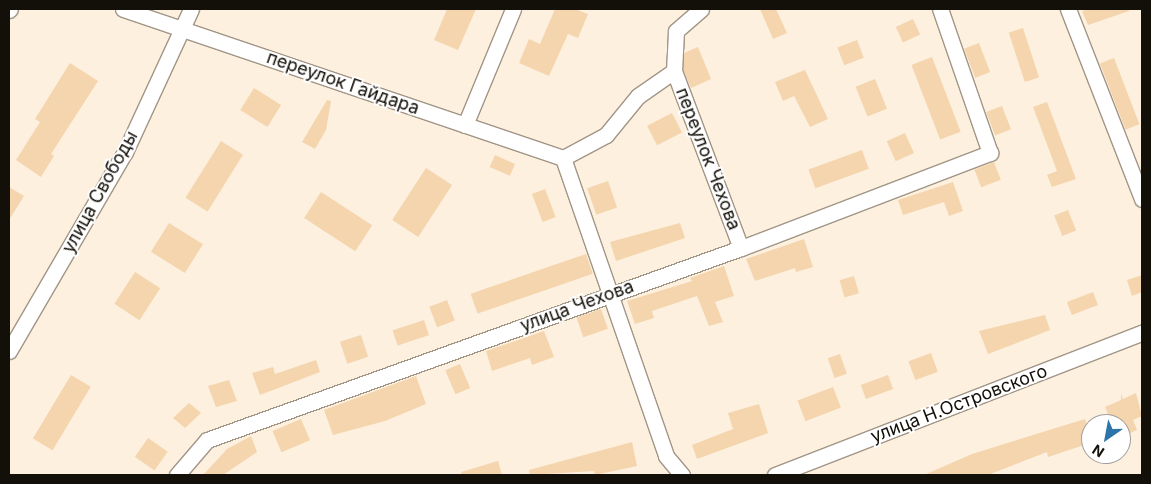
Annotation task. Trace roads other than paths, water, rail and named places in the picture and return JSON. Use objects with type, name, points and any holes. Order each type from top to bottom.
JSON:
[{"type":"street","name":"переулок Гайдара","points":[[124,9],[563,158]]},
{"type":"street","name":"улица Свободы","points":[[9,352],[125,152],[192,9]]},
{"type":"street","points":[[465,125],[513,9]]},
{"type":"street","points":[[682,475],[666,456],[563,158],[606,135],[638,96],[674,71],[676,31],[701,9]]},
{"type":"street","name":"улица Чехова","points":[[177,475],[207,440],[741,248],[990,153],[940,9]]},
{"type":"street","points":[[1068,9],[1142,199]]},
{"type":"street","name":"переулок Чехова","points":[[674,71],[741,248]]},
{"type":"street","name":"улица Н.Островского","points":[[775,475],[1142,333]]}]
